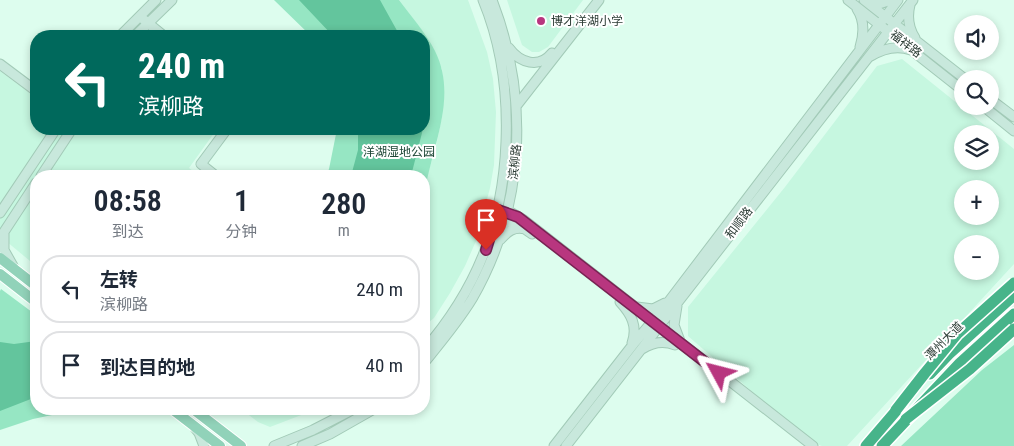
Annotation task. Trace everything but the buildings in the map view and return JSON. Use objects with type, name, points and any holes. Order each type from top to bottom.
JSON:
[{"type":"highway","name":"潭州大道","points":[[896,410],[957,334],[1014,283]]},
{"type":"highway","name":"潭州大道","points":[[864,446],[949,354],[1014,294]]},
{"type":"highway","points":[[884,446],[906,419],[960,363],[1014,314]]},
{"type":"highway","points":[[906,419],[970,368],[1014,329]]},
{"type":"main road","points":[[126,30],[156,0]]},
{"type":"main road","points":[[140,30],[172,0]]},
{"type":"main road","name":"滨柳路","points":[[430,356],[454,326],[484,276],[496,247],[501,216],[507,111],[501,57],[495,33],[483,0]]},
{"type":"main road","name":"滨柳路","points":[[430,343],[454,312],[473,280],[490,238],[511,195],[515,166],[517,105],[506,43],[492,0]]},
{"type":"main road","points":[[506,43],[514,55],[520,59],[534,63],[546,60],[594,0]]},
{"type":"main road","points":[[517,105],[599,0]]},
{"type":"main road","points":[[865,0],[879,4],[891,0]]},
{"type":"main road","name":"福祥路","points":[[865,0],[886,16],[891,27]]},
{"type":"main road","name":"和顺路","points":[[554,446],[654,325],[671,298],[898,0]]},
{"type":"main road","points":[[913,0],[908,11],[908,24],[919,49]]},
{"type":"main road","name":"和顺路","points":[[654,325],[681,299],[913,0]]},
{"type":"main road","points":[[849,1],[862,16],[862,39],[856,54]]},
{"type":"main road","name":"福祥路","points":[[849,1],[880,24],[891,27],[919,49],[954,72]]},
{"type":"main road","points":[[138,17],[152,30]]},
{"type":"main road","points":[[146,24],[155,30]]},
{"type":"main road","points":[[865,61],[886,49],[919,49]]},
{"type":"main road","name":"福祥路","points":[[919,49],[954,82]]},
{"type":"main road","points":[[0,58],[30,81]]},
{"type":"main road","points":[[0,64],[30,86]]},
{"type":"main road","points":[[999,106],[1014,118]]},
{"type":"main road","points":[[994,115],[1014,131]]},
{"type":"main road","points":[[0,213],[52,135]]},
{"type":"main road","points":[[45,170],[68,135]]},
{"type":"main road","points":[[203,170],[197,165],[220,135]]},
{"type":"main road","points":[[208,170],[201,164],[221,135]]},
{"type":"main road","points":[[16,270],[4,250],[4,237],[2,235],[30,192]]},
{"type":"main road","points":[[511,195],[513,207],[524,220],[654,325],[688,348],[813,446]]},
{"type":"main road","points":[[501,216],[524,220]]},
{"type":"main road","points":[[501,216],[527,230],[625,302],[640,308],[653,309],[665,304],[671,298]]},
{"type":"main road","points":[[496,247],[507,232],[516,228],[527,230]]},
{"type":"main road","points":[[0,258],[30,281]]},
{"type":"main road","points":[[0,274],[30,297]]},
{"type":"main road","name":"潭州大道","points":[[864,446],[958,341],[1014,289]]},
{"type":"main road","points":[[681,299],[675,312],[674,324],[677,336],[688,348]]},
{"type":"main road","points":[[625,302],[634,323],[634,350],[658,342],[668,342],[675,346]]},
{"type":"main road","points":[[884,446],[1014,324]]},
{"type":"main road","points":[[654,325],[675,346],[804,446]]},
{"type":"main road","name":"和顺路","points":[[566,446],[634,350]]},
{"type":"main road","points":[[180,415],[220,446]]},
{"type":"main road","points":[[201,415],[241,446]]},
{"type":"main road","points":[[274,446],[313,430],[342,415]]},
{"type":"main road","points":[[307,445],[363,415]]},
{"type":"main road","points":[[192,424],[199,433],[204,446]]},
{"type":"main road","points":[[225,433],[249,446]]},
{"type":"shaded area","points":[[299,0],[380,0],[397,30],[327,30]]},
{"type":"shaded area","points":[[399,0],[468,0],[487,52],[493,79],[496,112],[494,165],[476,241],[450,293],[430,321],[429,170],[435,151],[442,117],[444,95],[442,69],[430,47],[430,30],[421,30]]},
{"type":"shaded area","name":"博才洋湖小学","points":[[507,0],[583,0],[548,47],[539,52],[532,52],[522,45]]},
{"type":"shaded area","points":[[902,59],[954,101],[954,115],[972,115],[984,125],[954,125],[954,170],[999,170],[999,137],[1014,149],[1014,264],[847,446],[822,446],[810,442],[688,336],[688,307],[785,187],[877,66]]},
{"type":"shaded area","points":[[0,71],[30,94],[30,135],[213,135],[189,168],[192,170],[30,170],[30,261],[0,236]]},
{"type":"shaded area","points":[[358,135],[421,135],[413,170],[353,170],[358,150]]},
{"type":"shaded area","points":[[0,342],[14,344],[30,342],[30,399],[0,411]]},
{"type":"shaded area","points":[[249,415],[301,415],[270,427],[258,422]]},
{"type":"green space","name":"洋湖湿地公园","points":[[274,0],[399,0],[421,30],[305,30]]},
{"type":"green space","name":"洋湖湿地公园","points":[[430,43],[442,69],[444,106],[430,170],[329,169],[336,135],[430,135]]},
{"type":"green space","points":[[1,289],[30,311],[30,415],[52,415],[0,430]]},
{"type":"green space","points":[[1014,345],[1014,446],[901,446],[982,370]]},
{"type":"place","name":"博才洋湖小学","points":[[541,21]]},
{"type":"route","points":[[486,250],[498,210],[524,220],[719,373]]}]
